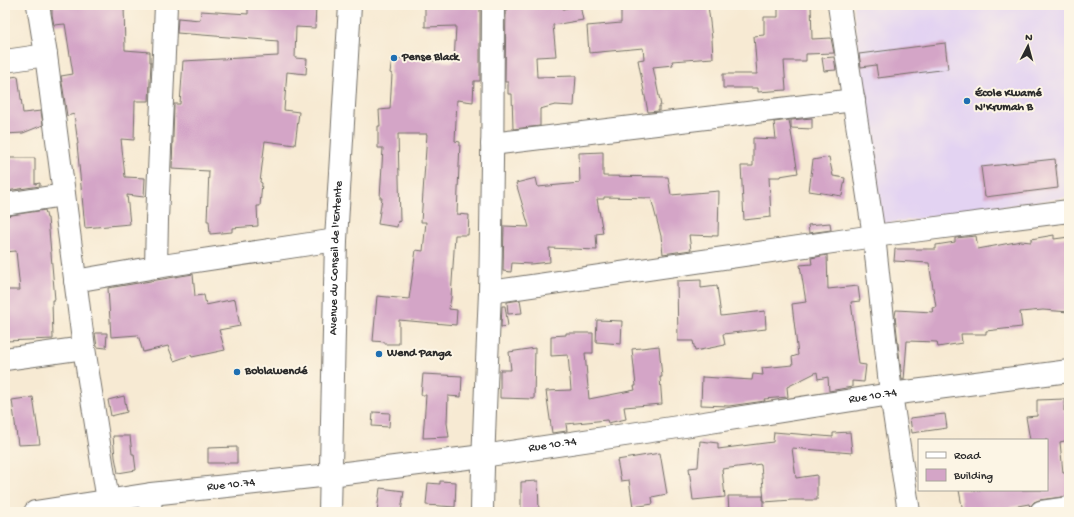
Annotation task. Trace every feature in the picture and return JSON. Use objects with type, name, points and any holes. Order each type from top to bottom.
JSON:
[{"type":"street","points":[[38,5],[46,55],[84,348],[108,501]]},
{"type":"street","points":[[156,267],[166,5]]},
{"type":"street","name":"Avenue du Conseil de l'Entente","points":[[330,512],[336,240],[350,5]]},
{"type":"street","points":[[482,512],[490,292],[493,5]]},
{"type":"street","points":[[839,5],[874,236],[890,394],[909,512]]},
{"type":"street","points":[[5,61],[46,55]]},
{"type":"street","points":[[492,144],[854,100]]},
{"type":"street","points":[[5,204],[64,195]]},
{"type":"street","points":[[490,292],[874,236],[1069,211]]},
{"type":"street","points":[[75,281],[156,267],[336,240]]},
{"type":"street","points":[[5,359],[84,348]]},
{"type":"street","name":"Rue 10.74","points":[[35,512],[108,501],[150,503],[330,476],[678,428],[890,394],[1069,371]]},
{"type":"street","points":[[1041,512],[1069,508]]},
{"type":"shaded area","name":"École Kwamé N'Krumah B","points":[[853,5],[1069,5],[1069,197],[882,224]]},
{"type":"building","points":[[124,5],[125,50],[150,52],[151,62],[149,101],[135,101],[134,140],[121,139],[125,177],[145,178],[144,197],[127,195],[130,224],[85,228],[74,114],[67,116],[61,76],[73,74],[65,24],[54,25],[52,15],[52,6]]},
{"type":"building","points":[[298,5],[316,5],[315,28],[296,27],[295,58],[307,59],[306,74],[287,72],[284,110],[299,112],[295,145],[265,141],[260,182],[262,183],[260,206],[257,206],[258,226],[232,228],[232,232],[210,234],[209,221],[207,221],[209,171],[172,169],[174,104],[180,104],[183,61],[278,56],[278,41],[177,33],[178,18],[200,20],[201,11],[248,14],[248,6],[298,8]]},
{"type":"building","points":[[425,5],[474,5],[473,8],[480,7],[480,81],[474,81],[473,102],[457,100],[455,141],[460,142],[457,214],[469,215],[468,235],[455,235],[449,309],[457,310],[456,325],[399,320],[399,344],[385,344],[385,342],[373,341],[377,296],[409,299],[416,250],[423,251],[426,222],[421,222],[427,134],[398,134],[400,222],[398,221],[397,227],[378,224],[382,198],[380,198],[383,148],[378,148],[378,126],[380,126],[379,110],[390,109],[392,74],[390,73],[392,58],[454,62],[456,26],[425,27]]},
{"type":"building","points":[[506,5],[563,5],[563,9],[580,5],[583,20],[553,25],[556,56],[536,57],[537,77],[576,76],[574,106],[555,105],[540,109],[540,126],[513,129],[512,94],[508,94],[508,82],[505,82]]},
{"type":"building","points":[[708,5],[713,58],[672,61],[673,65],[653,67],[661,106],[659,106],[659,111],[648,112],[638,60],[644,59],[643,48],[589,53],[587,26],[621,23],[621,6]]},
{"type":"building","points":[[778,5],[811,5],[812,39],[831,38],[834,53],[806,54],[806,61],[784,61],[786,90],[758,92],[758,88],[723,88],[723,74],[757,74],[754,36],[764,35],[764,17],[778,17]]},
{"type":"building","points":[[945,43],[948,69],[878,78],[876,65],[861,67],[859,54]]},
{"type":"building","points":[[834,57],[836,70],[824,71],[822,58]]},
{"type":"building","points":[[18,76],[23,113],[41,111],[43,125],[23,133],[5,134],[5,78]]},
{"type":"building","points":[[812,118],[812,129],[791,128],[791,120]]},
{"type":"building","points":[[789,120],[798,173],[780,177],[769,177],[771,217],[744,220],[741,166],[753,166],[753,138],[776,139],[774,122]]},
{"type":"building","points":[[603,152],[603,176],[668,177],[671,195],[719,191],[718,236],[689,235],[691,250],[663,254],[661,236],[651,198],[604,197],[604,199],[597,199],[603,233],[596,234],[597,250],[549,248],[550,262],[530,264],[512,263],[511,272],[503,271],[504,226],[529,227],[516,183],[536,178],[538,187],[580,183],[579,153]]},
{"type":"building","points":[[829,157],[833,176],[845,178],[842,196],[809,191],[813,160]]},
{"type":"building","points":[[5,158],[35,158],[35,184],[40,183],[40,186],[6,191]]},
{"type":"building","points":[[1055,159],[1058,188],[985,197],[981,167]]},
{"type":"building","points":[[45,210],[48,218],[55,300],[52,300],[53,339],[5,341],[5,290],[20,290],[16,251],[5,252],[5,216]]},
{"type":"building","points":[[830,223],[831,230],[809,233],[808,225]]},
{"type":"building","points":[[1054,235],[1054,239],[1069,237],[1069,312],[1043,310],[1020,312],[1022,327],[986,331],[986,334],[961,334],[962,343],[938,347],[937,342],[907,341],[904,380],[902,380],[895,316],[896,310],[933,312],[932,308],[936,307],[929,263],[894,261],[895,249],[936,249],[936,245],[955,242],[955,238],[976,236],[978,249],[1021,241],[1031,242],[1031,239]]},
{"type":"building","points":[[827,255],[828,289],[858,286],[860,301],[851,302],[859,364],[866,365],[864,382],[852,381],[852,387],[829,391],[828,377],[818,379],[817,372],[787,387],[788,397],[764,399],[765,401],[729,406],[701,405],[702,377],[752,380],[753,374],[763,375],[762,368],[793,365],[792,357],[798,355],[792,304],[806,302],[800,265],[812,264],[811,258]]},
{"type":"building","points":[[193,274],[195,296],[204,295],[206,305],[235,299],[240,326],[219,330],[225,350],[192,357],[191,355],[174,361],[168,346],[143,352],[138,335],[111,337],[108,288]]},
{"type":"building","points":[[701,280],[701,288],[717,286],[721,316],[765,311],[766,329],[723,334],[725,345],[695,351],[693,341],[678,341],[677,281]]},
{"type":"building","points":[[520,300],[522,313],[508,314],[507,302]]},
{"type":"building","points":[[502,306],[505,306],[508,326],[501,327]]},
{"type":"building","points":[[597,320],[622,321],[621,344],[596,342]]},
{"type":"building","points":[[95,333],[107,333],[106,348],[97,347]]},
{"type":"building","points":[[566,333],[593,333],[593,353],[585,353],[589,399],[635,390],[634,386],[636,386],[632,349],[659,346],[662,377],[660,377],[662,404],[624,407],[626,419],[608,423],[607,420],[566,424],[567,431],[552,433],[546,391],[571,390],[568,355],[551,356],[551,336],[566,335]]},
{"type":"building","points":[[535,348],[534,399],[500,398],[500,370],[511,370],[509,352]]},
{"type":"building","points":[[423,374],[462,376],[461,397],[448,396],[447,423],[449,437],[423,438],[426,395],[421,395]]},
{"type":"building","points":[[124,396],[127,412],[111,416],[108,400]]},
{"type":"building","points":[[33,397],[40,444],[18,445],[12,400]]},
{"type":"building","points":[[1064,399],[1064,411],[1069,411],[1069,440],[1060,442],[1063,473],[1069,473],[1069,496],[1039,500],[1034,502],[1030,507],[1029,504],[995,510],[996,512],[963,512],[959,491],[1048,491],[1048,439],[1030,439],[1026,417],[1037,416],[1037,400]]},
{"type":"building","points":[[373,412],[390,413],[389,427],[372,426]]},
{"type":"building","points":[[945,414],[947,428],[912,433],[910,418]]},
{"type":"building","points":[[774,432],[833,437],[833,433],[850,432],[852,453],[792,448],[796,478],[817,475],[817,500],[764,502],[761,464],[722,469],[725,497],[693,500],[689,468],[698,467],[700,441],[718,443],[718,449],[773,442]]},
{"type":"building","points":[[113,436],[130,436],[136,470],[118,473]]},
{"type":"building","points":[[237,447],[237,463],[208,463],[208,448]]},
{"type":"building","points":[[660,453],[667,494],[652,497],[653,504],[633,507],[629,480],[621,481],[617,460]]},
{"type":"building","points":[[440,481],[456,482],[455,507],[426,505],[428,483],[440,484]]},
{"type":"building","points":[[538,481],[539,512],[521,512],[521,482]]},
{"type":"building","points":[[380,488],[404,491],[401,512],[377,512]]},
{"type":"building","points":[[728,496],[763,496],[763,512],[729,512]]},
{"type":"place","name":"Pense Black","points":[[394,58]]},
{"type":"place","name":"École Kwamé N'Krumah B","points":[[967,101]]},
{"type":"place","name":"Wend Panga","points":[[379,354]]},
{"type":"place","name":"Boblawendé","points":[[237,372]]}]
